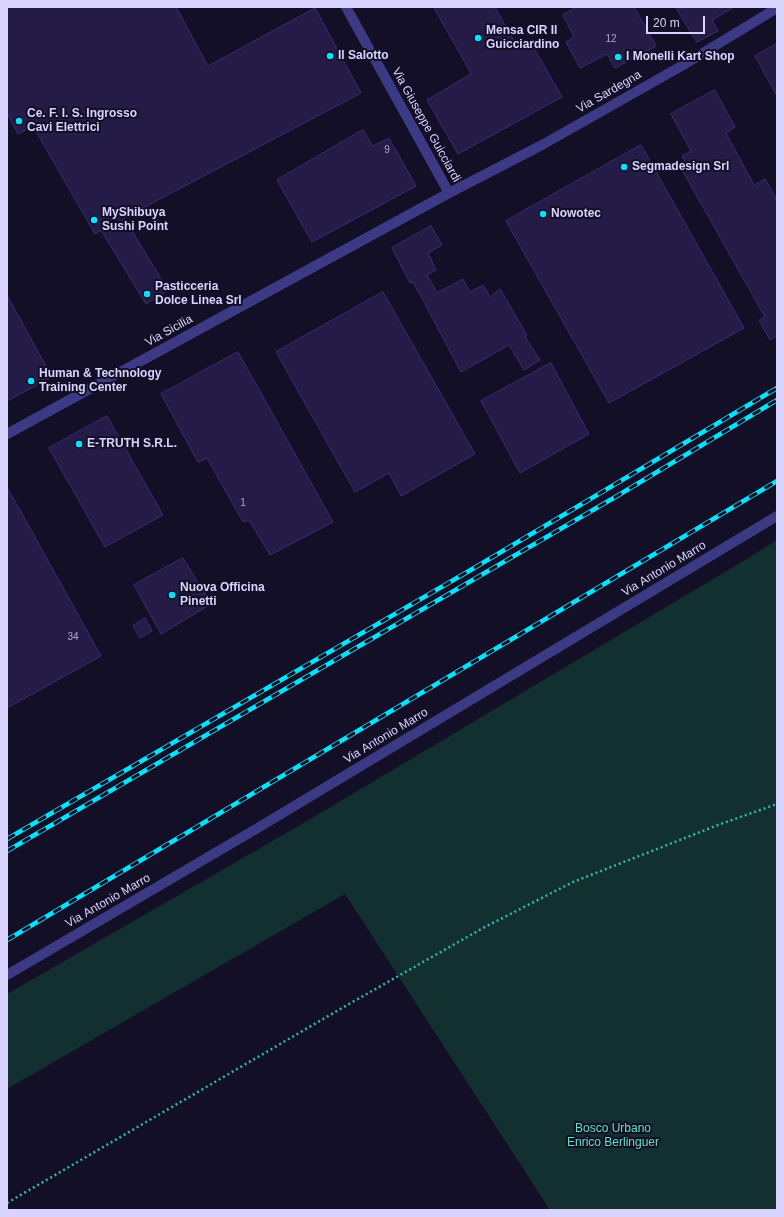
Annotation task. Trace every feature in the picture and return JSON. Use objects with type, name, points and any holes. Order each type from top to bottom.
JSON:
[{"type":"street","name":"Via Giuseppe Guicciardi","points":[[346,7],[450,193]]},
{"type":"street","name":"Via Sardegna","points":[[450,193],[542,145],[684,64],[777,8]]},
{"type":"street","name":"Via Sicilia","points":[[7,434],[450,193]]},
{"type":"street","name":"Via Antonio Marro","points":[[7,975],[256,830],[777,516]]},
{"type":"path","points":[[7,1203],[335,1012],[483,928],[573,882],[718,825],[777,804]]},
{"type":"green space","name":"Bosco Urbano Enrico Berlinguer","points":[[777,540],[777,1210],[550,1210],[345,894],[7,1089],[7,994],[302,824]]},
{"type":"building","points":[[7,7],[176,7],[208,66],[315,8],[361,93],[124,218],[168,290],[146,304],[101,230],[95,234],[33,126],[18,134],[7,113]]},
{"type":"building","points":[[434,7],[495,7],[519,50],[531,43],[562,97],[458,154],[427,100],[471,74]]},
{"type":"building","points":[[577,7],[634,7],[656,46],[615,68],[607,54],[580,68],[566,42],[574,37],[563,15]]},
{"type":"building","points":[[676,7],[734,7],[712,20],[718,31],[697,42]]},
{"type":"building","points":[[777,44],[777,96],[755,56]]},
{"type":"building","points":[[715,90],[735,127],[726,133],[754,185],[765,179],[777,200],[777,336],[770,340],[759,320],[765,317],[681,168],[687,165],[682,156],[691,151],[671,114]]},
{"type":"building","points":[[363,130],[373,146],[389,138],[416,186],[312,242],[277,180]]},
{"type":"building","points":[[641,145],[744,328],[609,403],[506,221]]},
{"type":"building","points":[[431,226],[442,245],[428,253],[436,270],[427,275],[437,293],[463,279],[470,292],[483,285],[490,297],[500,289],[527,335],[525,337],[540,360],[524,370],[509,345],[461,372],[413,282],[410,283],[392,248]]},
{"type":"building","points":[[383,292],[475,454],[401,496],[389,473],[355,492],[276,352]]},
{"type":"building","points":[[7,295],[52,377],[7,401]]},
{"type":"building","points":[[238,352],[333,522],[270,555],[249,520],[243,522],[207,458],[198,462],[161,394]]},
{"type":"building","points":[[551,363],[589,434],[520,473],[481,401]]},
{"type":"building","points":[[107,416],[163,515],[105,547],[49,448]]},
{"type":"building","points":[[7,487],[101,656],[7,708]]},
{"type":"building","name":"Nuova Officina Pinetti","points":[[183,558],[211,604],[161,634],[134,585]]},
{"type":"building","points":[[145,618],[152,631],[140,638],[133,626]]},
{"type":"railway","points":[[7,839],[469,571],[777,388]]},
{"type":"railway","points":[[7,851],[617,496],[777,400]]},
{"type":"railway","points":[[7,940],[777,481]]},
{"type":"place","name":"Mensa CIR Il Guicciardino","points":[[478,38]]},
{"type":"place","name":"Il Salotto","points":[[330,56]]},
{"type":"place","name":"I Monelli Kart Shop","points":[[618,57]]},
{"type":"place","name":"Ce. F. I. S. Ingrosso Cavi Elettrici","points":[[19,121]]},
{"type":"place","name":"Segmadesign Srl","points":[[624,167]]},
{"type":"place","name":"Nowotec","points":[[543,214]]},
{"type":"place","name":"MyShibuya Sushi Point","points":[[94,220]]},
{"type":"place","name":"Pasticceria Dolce Linea Srl","points":[[147,294]]},
{"type":"place","name":"Human & Technology Training Center","points":[[31,381]]},
{"type":"place","name":"E-TRUTH S.R.L.","points":[[79,444]]},
{"type":"place","name":"Nuova Officina Pinetti","points":[[172,595]]}]
